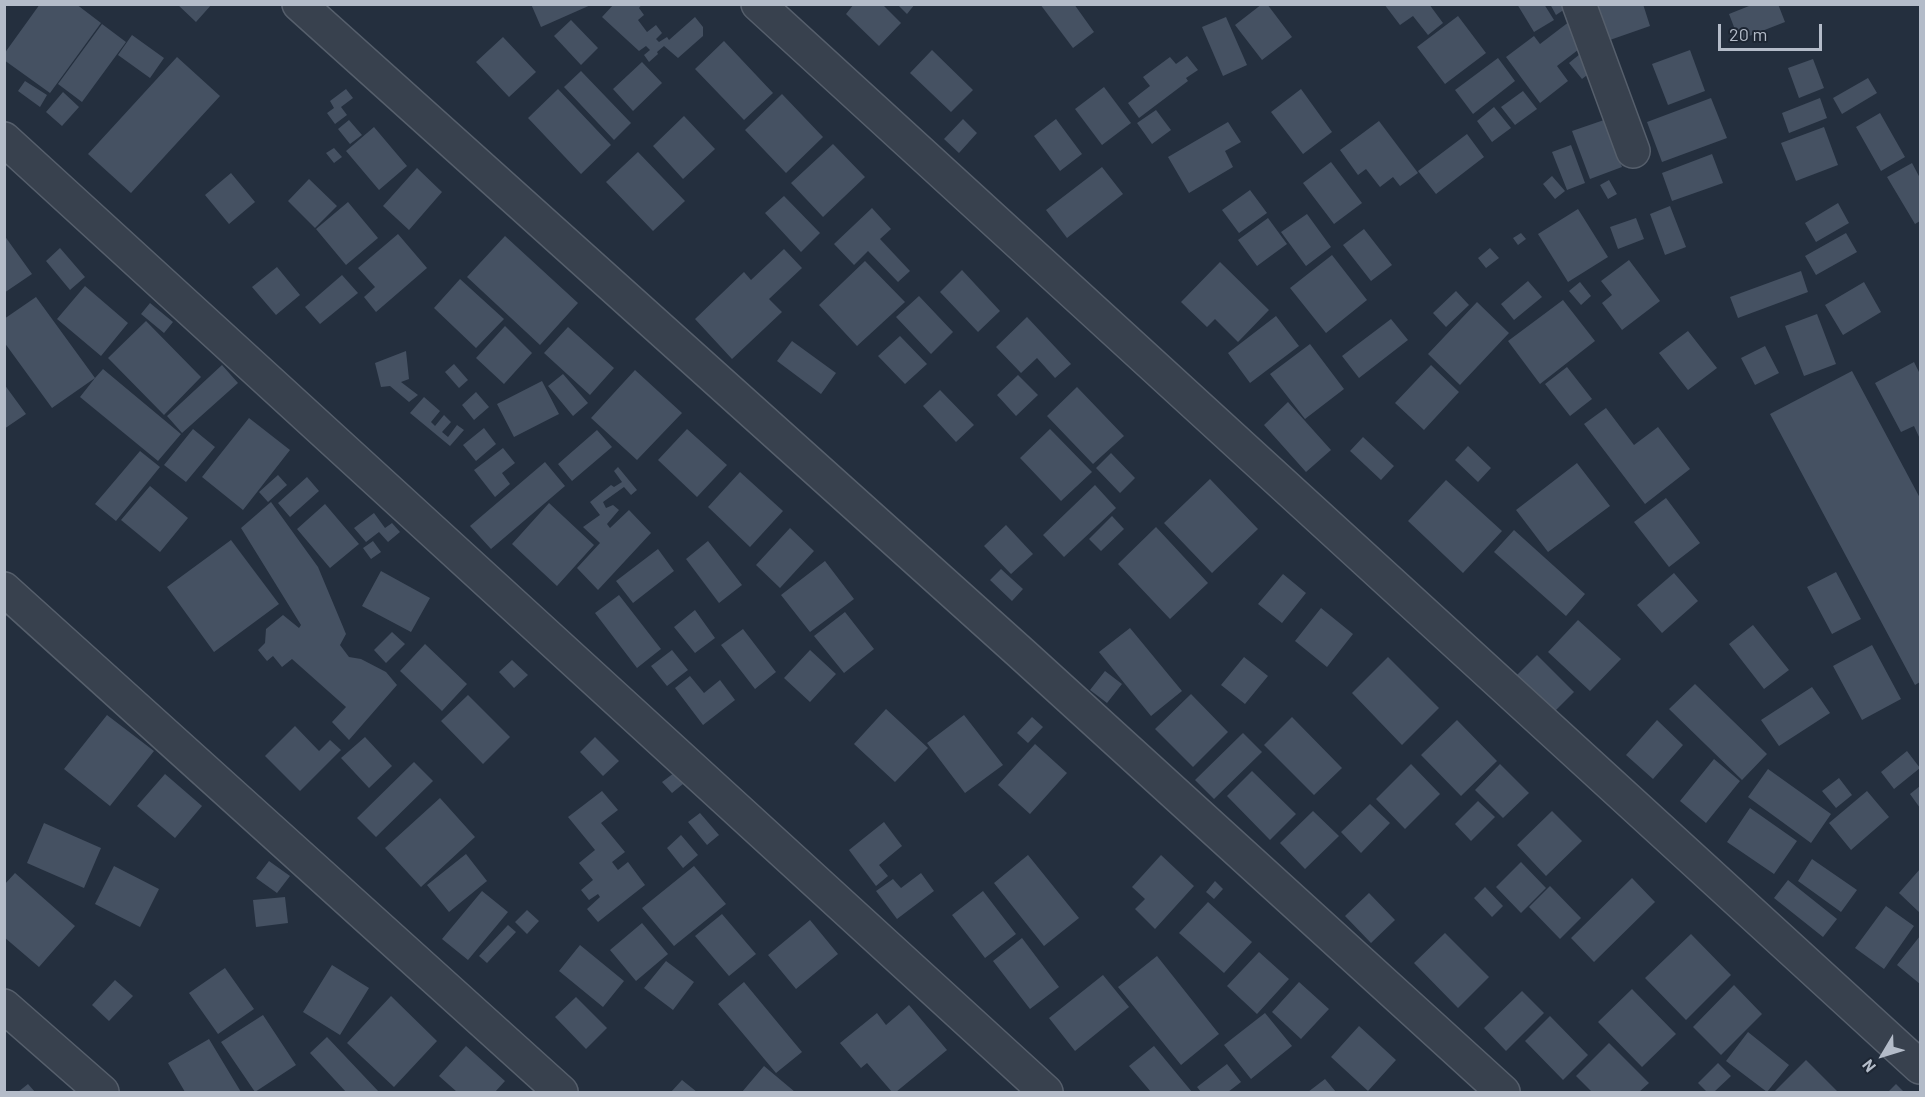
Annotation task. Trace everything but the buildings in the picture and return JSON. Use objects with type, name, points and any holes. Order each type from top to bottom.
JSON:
[{"type":"street","points":[[299,4],[1013,646],[1503,1092]]},
{"type":"street","points":[[758,4],[1920,1067]]},
{"type":"street","points":[[1580,4],[1633,151]]},
{"type":"street","points":[[4,138],[1046,1092]]},
{"type":"street","points":[[4,589],[561,1092]]},
{"type":"street","points":[[4,1006],[102,1092]]}]
